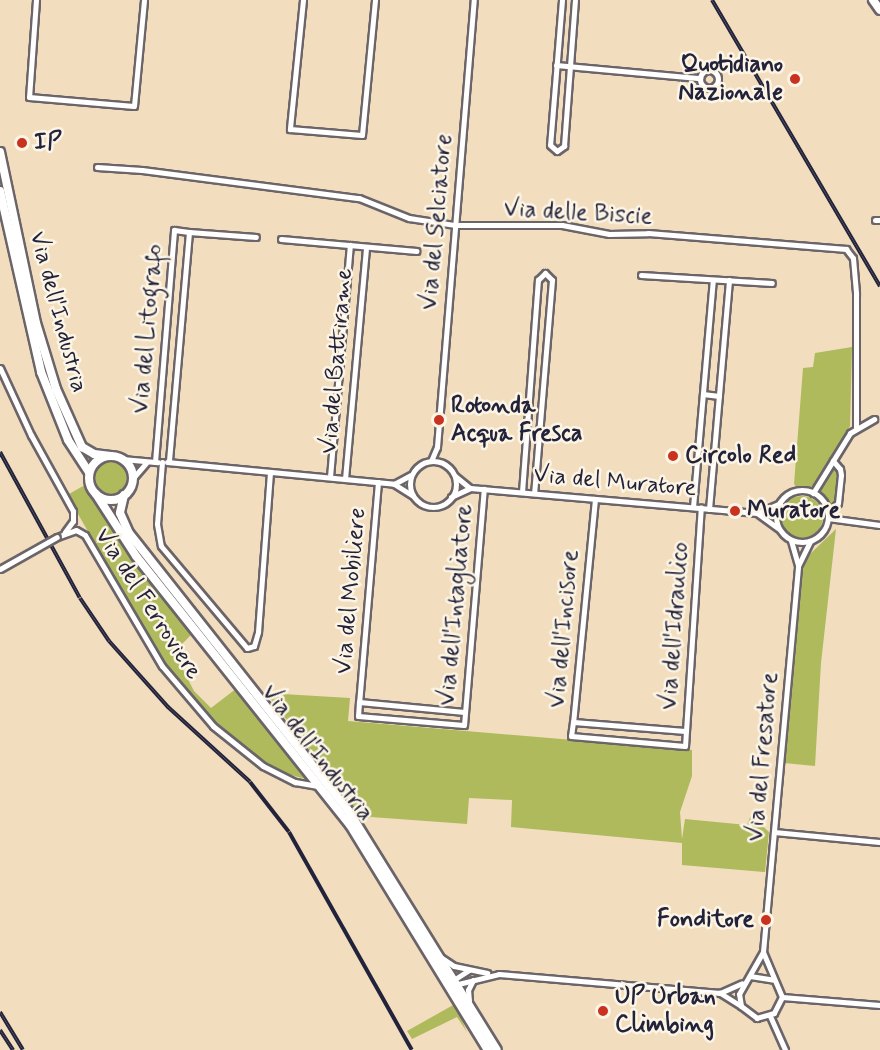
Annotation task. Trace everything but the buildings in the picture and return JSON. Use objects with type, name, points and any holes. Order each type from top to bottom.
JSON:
[{"type":"main road","points":[[873,0],[880,10]]},
{"type":"main road","name":"Via dell'Industria","points":[[0,152],[33,314],[56,389],[80,444],[94,454],[111,456]]},
{"type":"main road","name":"Via dell'Industria","points":[[0,192],[41,372],[68,440],[89,472]]},
{"type":"main road","points":[[111,456],[122,459],[133,478],[124,495],[107,499],[96,494],[90,484],[89,472],[100,459],[111,456]]},
{"type":"main road","name":"Via dell'Industria","points":[[96,494],[136,556],[321,787],[363,845],[497,1050]]},
{"type":"main road","name":"Via dell'Industria","points":[[124,495],[120,513],[129,533],[348,810],[440,957],[488,1050]]},
{"type":"street","points":[[36,0],[29,97],[134,106],[144,0]]},
{"type":"street","points":[[303,0],[291,129],[362,135],[375,0]]},
{"type":"street","name":"Via del Selciatore","points":[[431,461],[437,447],[474,0]]},
{"type":"street","points":[[562,0],[550,145],[557,151],[564,146],[575,0]]},
{"type":"street","points":[[556,65],[700,78]]},
{"type":"street","name":"Via delle Biscie","points":[[97,167],[142,170],[359,198],[409,218],[455,225],[562,225],[609,234],[648,233],[846,249],[853,258],[856,294],[856,428]]},
{"type":"street","points":[[0,192],[0,202]]},
{"type":"street","name":"Via del Litografo","points":[[155,462],[174,230],[189,232],[179,351],[157,524],[160,546],[247,648],[254,646],[258,632],[270,472]]},
{"type":"street","points":[[189,232],[256,237]]},
{"type":"street","name":"Via del Battirame","points":[[281,239],[416,251]]},
{"type":"street","name":"Via del Battirame","points":[[330,477],[350,245]]},
{"type":"street","name":"Via del Battirame","points":[[345,478],[366,247]]},
{"type":"street","points":[[522,492],[538,280],[545,273],[552,280],[534,493]]},
{"type":"street","points":[[641,275],[772,283]]},
{"type":"street","points":[[693,507],[713,280]]},
{"type":"street","points":[[709,509],[729,280]]},
{"type":"street","points":[[164,349],[179,351]]},
{"type":"street","name":"Via del Ferroviere","points":[[0,368],[31,435],[73,511],[72,523],[64,533]]},
{"type":"street","points":[[530,383],[543,384]]},
{"type":"street","points":[[703,394],[718,396]]},
{"type":"street","points":[[813,492],[856,428],[874,419]]},
{"type":"street","name":"Via del Selciatore","points":[[437,447],[442,464]]},
{"type":"street","points":[[122,459],[394,484],[432,507],[470,488],[442,464],[431,461],[394,484]]},
{"type":"street","points":[[828,516],[823,500],[813,492],[795,491],[780,502],[757,513],[791,540],[810,541],[821,535],[828,516],[838,503],[840,469],[832,461]]},
{"type":"street","points":[[133,478],[147,462]]},
{"type":"street","points":[[412,473],[413,496]]},
{"type":"street","points":[[452,497],[453,474]]},
{"type":"street","name":"Via del Mobiliere","points":[[378,482],[358,716],[464,725]]},
{"type":"street","name":"Via del Muratore","points":[[470,488],[757,513]]},
{"type":"street","name":"Via dell'Intagliatore","points":[[464,725],[484,489]]},
{"type":"street","name":"Via dell'Incisore","points":[[595,499],[573,722],[686,731]]},
{"type":"street","points":[[780,502],[776,516],[780,529]]},
{"type":"street","name":"Via dell'Idraulico","points":[[573,722],[571,736],[685,746],[701,508]]},
{"type":"street","points":[[828,516],[880,525]]},
{"type":"street","name":"Via del Ferroviere","points":[[64,533],[78,530],[85,535],[149,646],[213,726],[262,766],[295,782],[321,787]]},
{"type":"street","points":[[0,569],[64,533]]},
{"type":"street","name":"Via del Fresatore","points":[[750,976],[763,952],[798,566],[791,540]]},
{"type":"street","name":"Via del Fresatore","points":[[798,566],[810,541]]},
{"type":"street","name":"Via del Mobiliere","points":[[359,702],[465,712]]},
{"type":"street","points":[[774,832],[880,842]]},
{"type":"street","name":"Via del Fresatore","points":[[763,952],[775,980]]},
{"type":"street","points":[[440,957],[470,970],[491,974],[720,993],[741,1006],[751,1017],[770,1016],[778,1009],[782,997],[775,980],[750,976],[744,982],[720,993]]},
{"type":"street","points":[[454,983],[470,970]]},
{"type":"street","points":[[454,983],[491,974]]},
{"type":"street","points":[[472,1009],[468,990],[476,977]]},
{"type":"street","points":[[741,1006],[739,994],[744,982]]},
{"type":"street","points":[[782,997],[880,1005]]},
{"type":"street","points":[[770,1016],[784,1050]]},
{"type":"green space","points":[[852,347],[850,426],[819,481],[809,488],[797,488],[794,484],[803,368],[813,367],[815,353]]},
{"type":"green space","points":[[110,461],[122,466],[127,478],[122,490],[110,495],[98,490],[93,478],[98,466]]},
{"type":"green space","points":[[837,468],[835,502],[830,507],[819,493],[832,469]]},
{"type":"green space","points":[[85,485],[132,556],[193,633],[174,652],[194,691],[211,708],[237,688],[312,781],[281,772],[234,741],[198,706],[162,660],[67,495]]},
{"type":"green space","points":[[802,496],[817,502],[823,517],[817,532],[802,538],[787,532],[781,517],[787,502]]},
{"type":"green space","points":[[836,529],[821,663],[815,766],[784,763],[803,569],[808,556]]},
{"type":"green space","points":[[266,693],[350,698],[348,721],[692,750],[692,776],[680,812],[682,839],[685,819],[747,825],[751,815],[769,832],[765,872],[682,865],[682,843],[511,827],[512,800],[469,798],[467,824],[371,817],[364,821]]},
{"type":"green space","points":[[455,1004],[467,1032],[457,1017],[412,1039],[407,1031]]},
{"type":"railway","points":[[712,0],[880,286]]},
{"type":"railway","points":[[0,452],[80,598],[109,641],[168,707],[250,782],[289,832],[412,1050]]},
{"type":"railway","points":[[0,1012],[23,1050]]},
{"type":"railway","points":[[0,1030],[13,1050]]},
{"type":"place","name":"Quotidiano Nazionale","points":[[795,79]]},
{"type":"place","name":"IP","points":[[22,143]]},
{"type":"place","name":"Rotonda Acqua Fresca","points":[[439,420]]},
{"type":"place","name":"Circolo Red","points":[[673,456]]},
{"type":"place","name":"Muratore","points":[[735,511]]},
{"type":"place","name":"Fonditore","points":[[766,920]]},
{"type":"place","name":"UP Urban Climbing","points":[[603,1011]]}]
